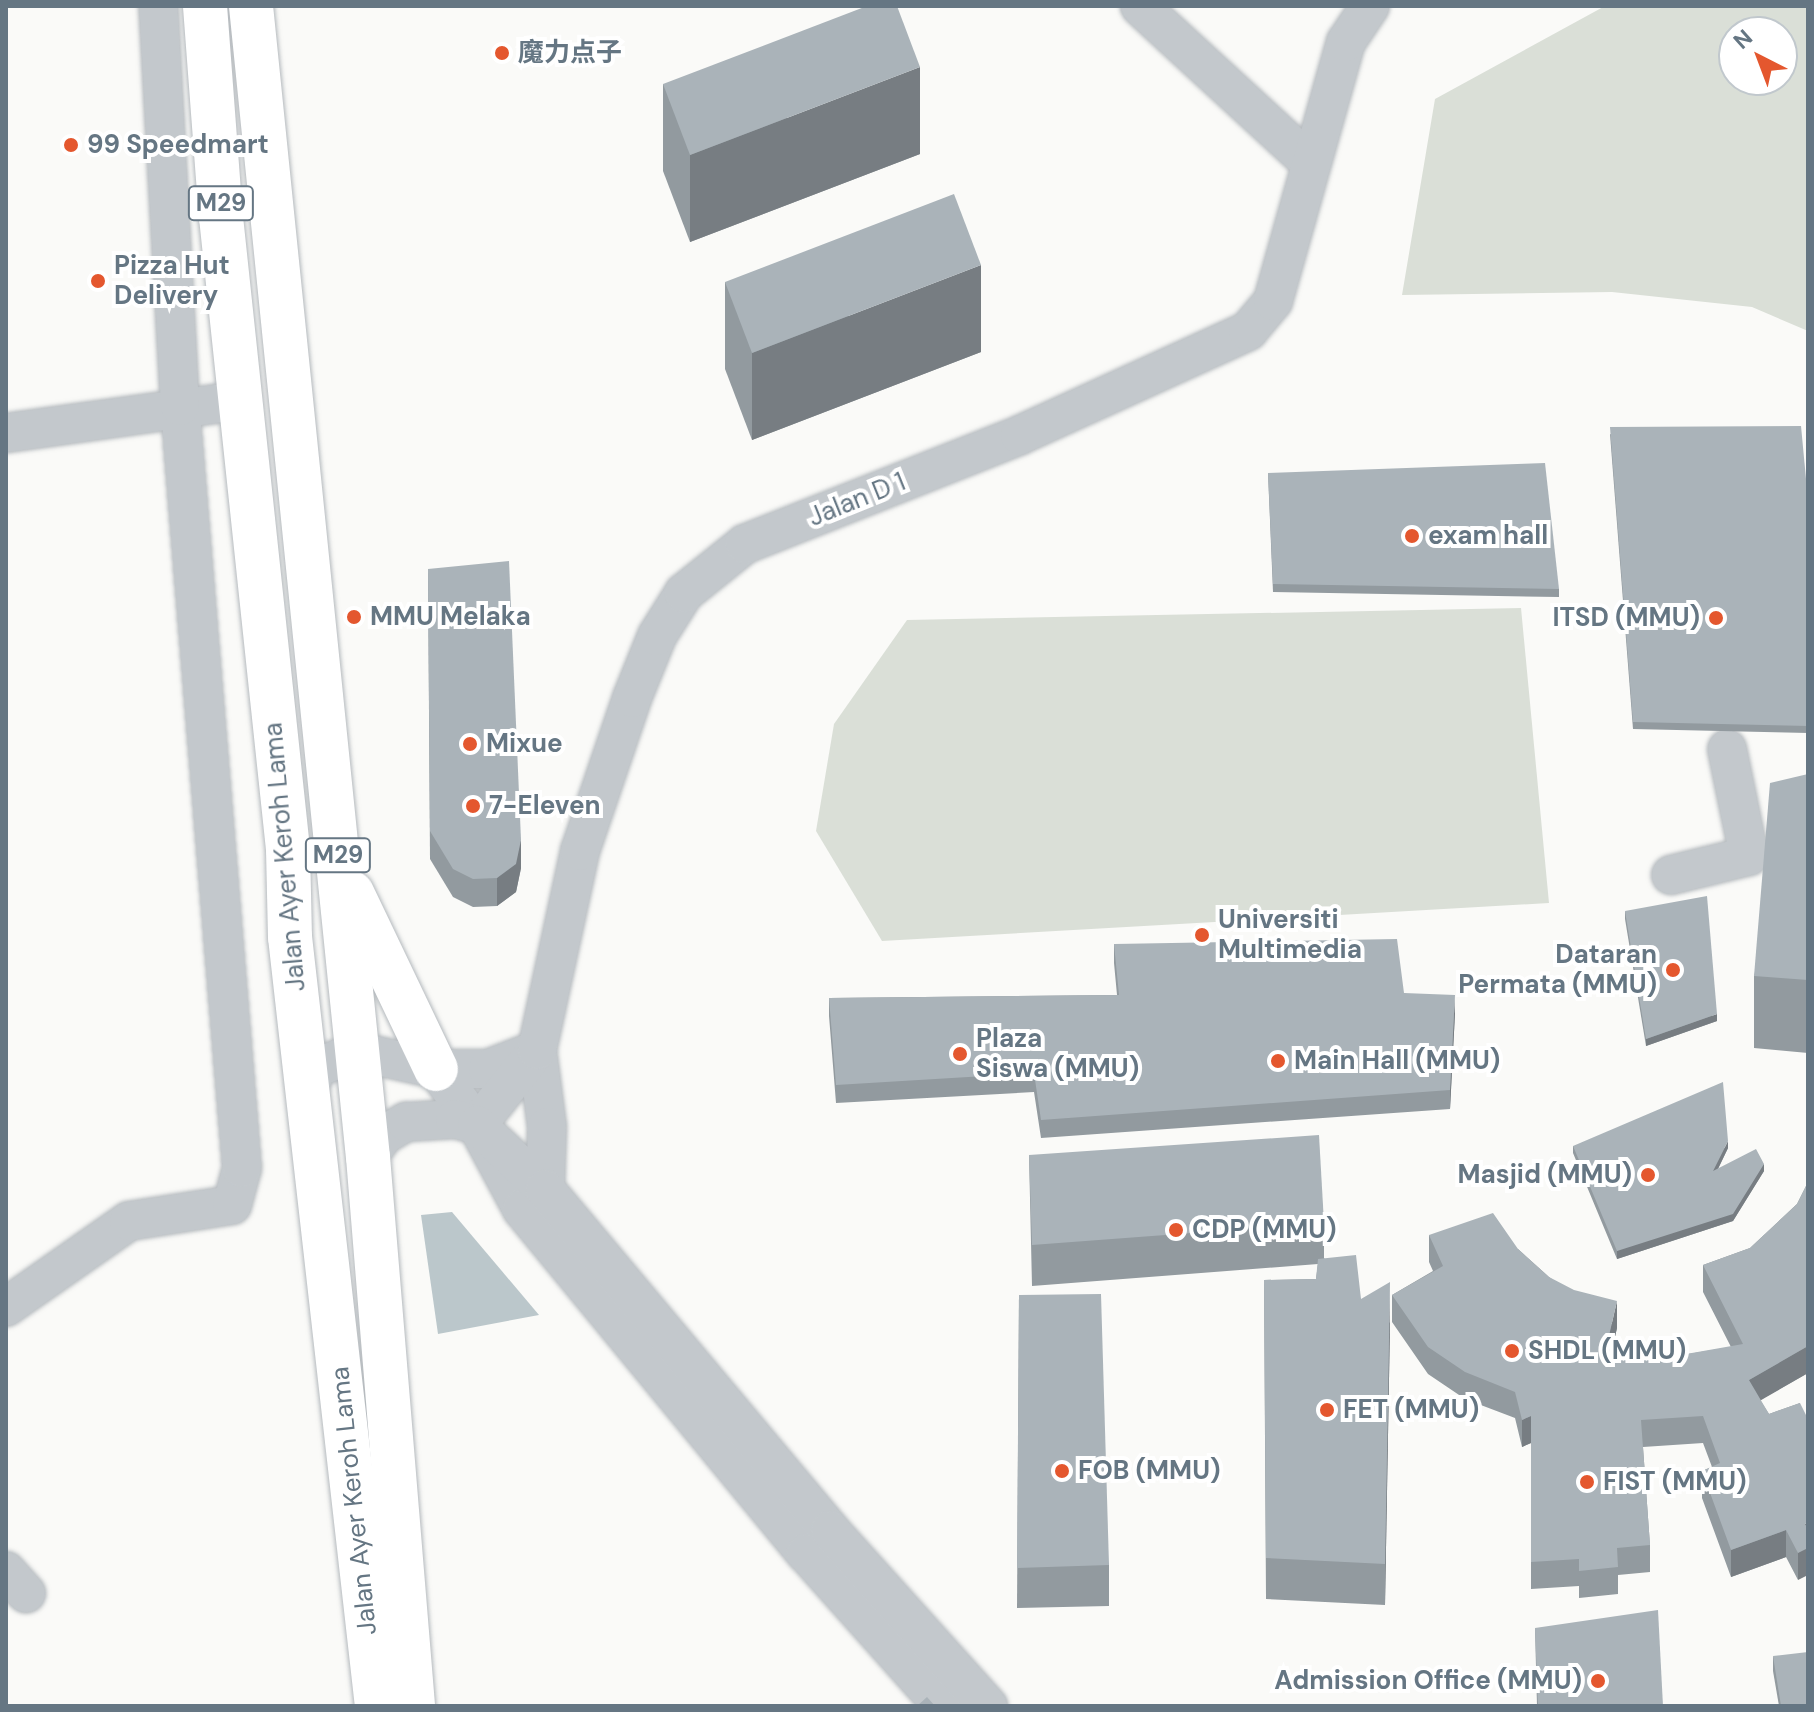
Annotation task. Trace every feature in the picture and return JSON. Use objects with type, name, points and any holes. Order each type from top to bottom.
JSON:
[{"type":"main road","name":"Jalan Ayer Keroh Lama","points":[[205,6],[221,217],[243,400],[288,849],[290,937],[310,1088],[377,1706]]},
{"type":"main road","name":"Jalan Ayer Keroh Lama","points":[[251,6],[273,238],[311,563],[368,1157],[413,1706]]},
{"type":"main road","points":[[273,238],[265,295],[270,373],[243,400],[269,423],[281,444],[292,537],[311,563]]},
{"type":"main road","points":[[339,865],[436,1069]]},
{"type":"street","points":[[6,1307],[129,1221],[218,1210],[232,1205],[239,1186],[180,406],[158,6]]},
{"type":"street","points":[[1140,6],[1311,163]]},
{"type":"street","name":"Jalan D 1","points":[[477,1125],[537,1050],[580,851],[657,636],[684,593],[745,544],[1020,435],[1248,331],[1273,301],[1346,42],[1370,6]]},
{"type":"street","points":[[6,433],[180,406],[243,400]]},
{"type":"street","points":[[1671,875],[1749,856],[1727,749]]},
{"type":"street","points":[[310,1088],[315,1069],[356,1051],[436,1069],[488,1069],[537,1050],[547,1127],[545,1189]]},
{"type":"street","points":[[436,1069],[477,1125],[522,1209],[931,1702]]},
{"type":"street","points":[[368,1157],[384,1135],[406,1122],[455,1119],[477,1125],[545,1189],[830,1530],[988,1706]]},
{"type":"shaded area","points":[[1605,6],[1808,6],[1808,331],[1752,307],[1612,292],[1402,295],[1435,99]]},
{"type":"shaded area","points":[[1521,608],[1549,903],[882,941],[816,831],[834,724],[907,620]]},
{"type":"shaded area","points":[[452,1212],[539,1315],[438,1334],[421,1215]]},
{"type":"building","points":[[867,6],[897,6],[920,67],[690,155],[663,84]]},
{"type":"building","points":[[954,194],[981,265],[752,353],[725,282]]},
{"type":"building","name":"ITSD (MMU)","points":[[1801,426],[1808,500],[1808,726],[1633,722],[1610,427]]},
{"type":"building","name":"exam hall","points":[[1545,463],[1559,589],[1273,584],[1268,473]]},
{"type":"building","points":[[509,561],[521,840],[516,864],[497,878],[473,879],[453,869],[430,831],[428,569]]},
{"type":"building","points":[[1808,774],[1808,980],[1754,976],[1770,783]]},
{"type":"building","name":"Dataran Permata (MMU)","points":[[1707,896],[1717,1014],[1646,1039],[1625,911]]},
{"type":"building","points":[[1397,939],[1404,993],[1455,995],[1450,1090],[1041,1120],[1034,1073],[836,1085],[829,998],[1119,995],[1114,944]]},
{"type":"building","name":"Masjid (MMU)","points":[[1723,1082],[1728,1141],[1713,1171],[1756,1149],[1764,1164],[1733,1214],[1617,1251],[1573,1146]]},
{"type":"building","points":[[1319,1135],[1324,1223],[1032,1245],[1029,1155]]},
{"type":"building","points":[[1808,1182],[1808,1346],[1749,1380],[1769,1414],[1800,1403],[1808,1419],[1808,1523],[1805,1524],[1808,1548],[1798,1553],[1786,1530],[1731,1550],[1702,1471],[1720,1463],[1703,1416],[1641,1420],[1650,1545],[1617,1548],[1618,1567],[1579,1571],[1579,1559],[1531,1562],[1531,1416],[1522,1420],[1515,1392],[1465,1372],[1428,1347],[1392,1295],[1443,1266],[1429,1235],[1493,1213],[1518,1249],[1549,1277],[1574,1290],[1617,1301],[1604,1357],[1652,1360],[1743,1344],[1703,1265],[1750,1248],[1797,1204]]},
{"type":"building","name":"FET (MMU)","points":[[1356,1255],[1361,1299],[1390,1282],[1385,1564],[1266,1558],[1264,1280],[1316,1279],[1318,1259]]},
{"type":"building","name":"FOB (MMU)","points":[[1101,1294],[1109,1565],[1017,1568],[1019,1295]]},
{"type":"building","name":"Admission Office (MMU)","points":[[1658,1610],[1663,1706],[1538,1706],[1535,1628]]},
{"type":"building","points":[[1808,1652],[1808,1706],[1781,1706],[1773,1656]]},
{"type":"building","points":[[927,1697],[935,1706],[917,1706]]},
{"type":"place","name":"魔力点子","points":[[502,53]]},
{"type":"place","name":"99 Speedmart","points":[[71,145]]},
{"type":"place","name":"Pizza Hut Delivery","points":[[98,281]]},
{"type":"place","name":"exam hall","points":[[1412,536]]},
{"type":"place","name":"MMU Melaka","points":[[354,617]]},
{"type":"place","name":"ITSD (MMU)","points":[[1716,618]]},
{"type":"place","name":"Mixue","points":[[470,744]]},
{"type":"place","name":"7-Eleven","points":[[473,806]]},
{"type":"place","name":"Universiti Multimedia","points":[[1202,935]]},
{"type":"place","name":"Dataran Permata (MMU)","points":[[1673,970]]},
{"type":"place","name":"Plaza Siswa (MMU)","points":[[960,1054]]},
{"type":"place","name":"Main Hall (MMU)","points":[[1278,1061]]},
{"type":"place","name":"Masjid (MMU)","points":[[1648,1175]]},
{"type":"place","name":"CDP (MMU)","points":[[1176,1230]]},
{"type":"place","name":"SHDL (MMU)","points":[[1512,1351]]},
{"type":"place","name":"FET (MMU)","points":[[1327,1410]]},
{"type":"place","name":"FOB (MMU)","points":[[1062,1471]]},
{"type":"place","name":"FIST (MMU)","points":[[1587,1482]]},
{"type":"place","name":"Admission Office (MMU)","points":[[1598,1681]]}]
